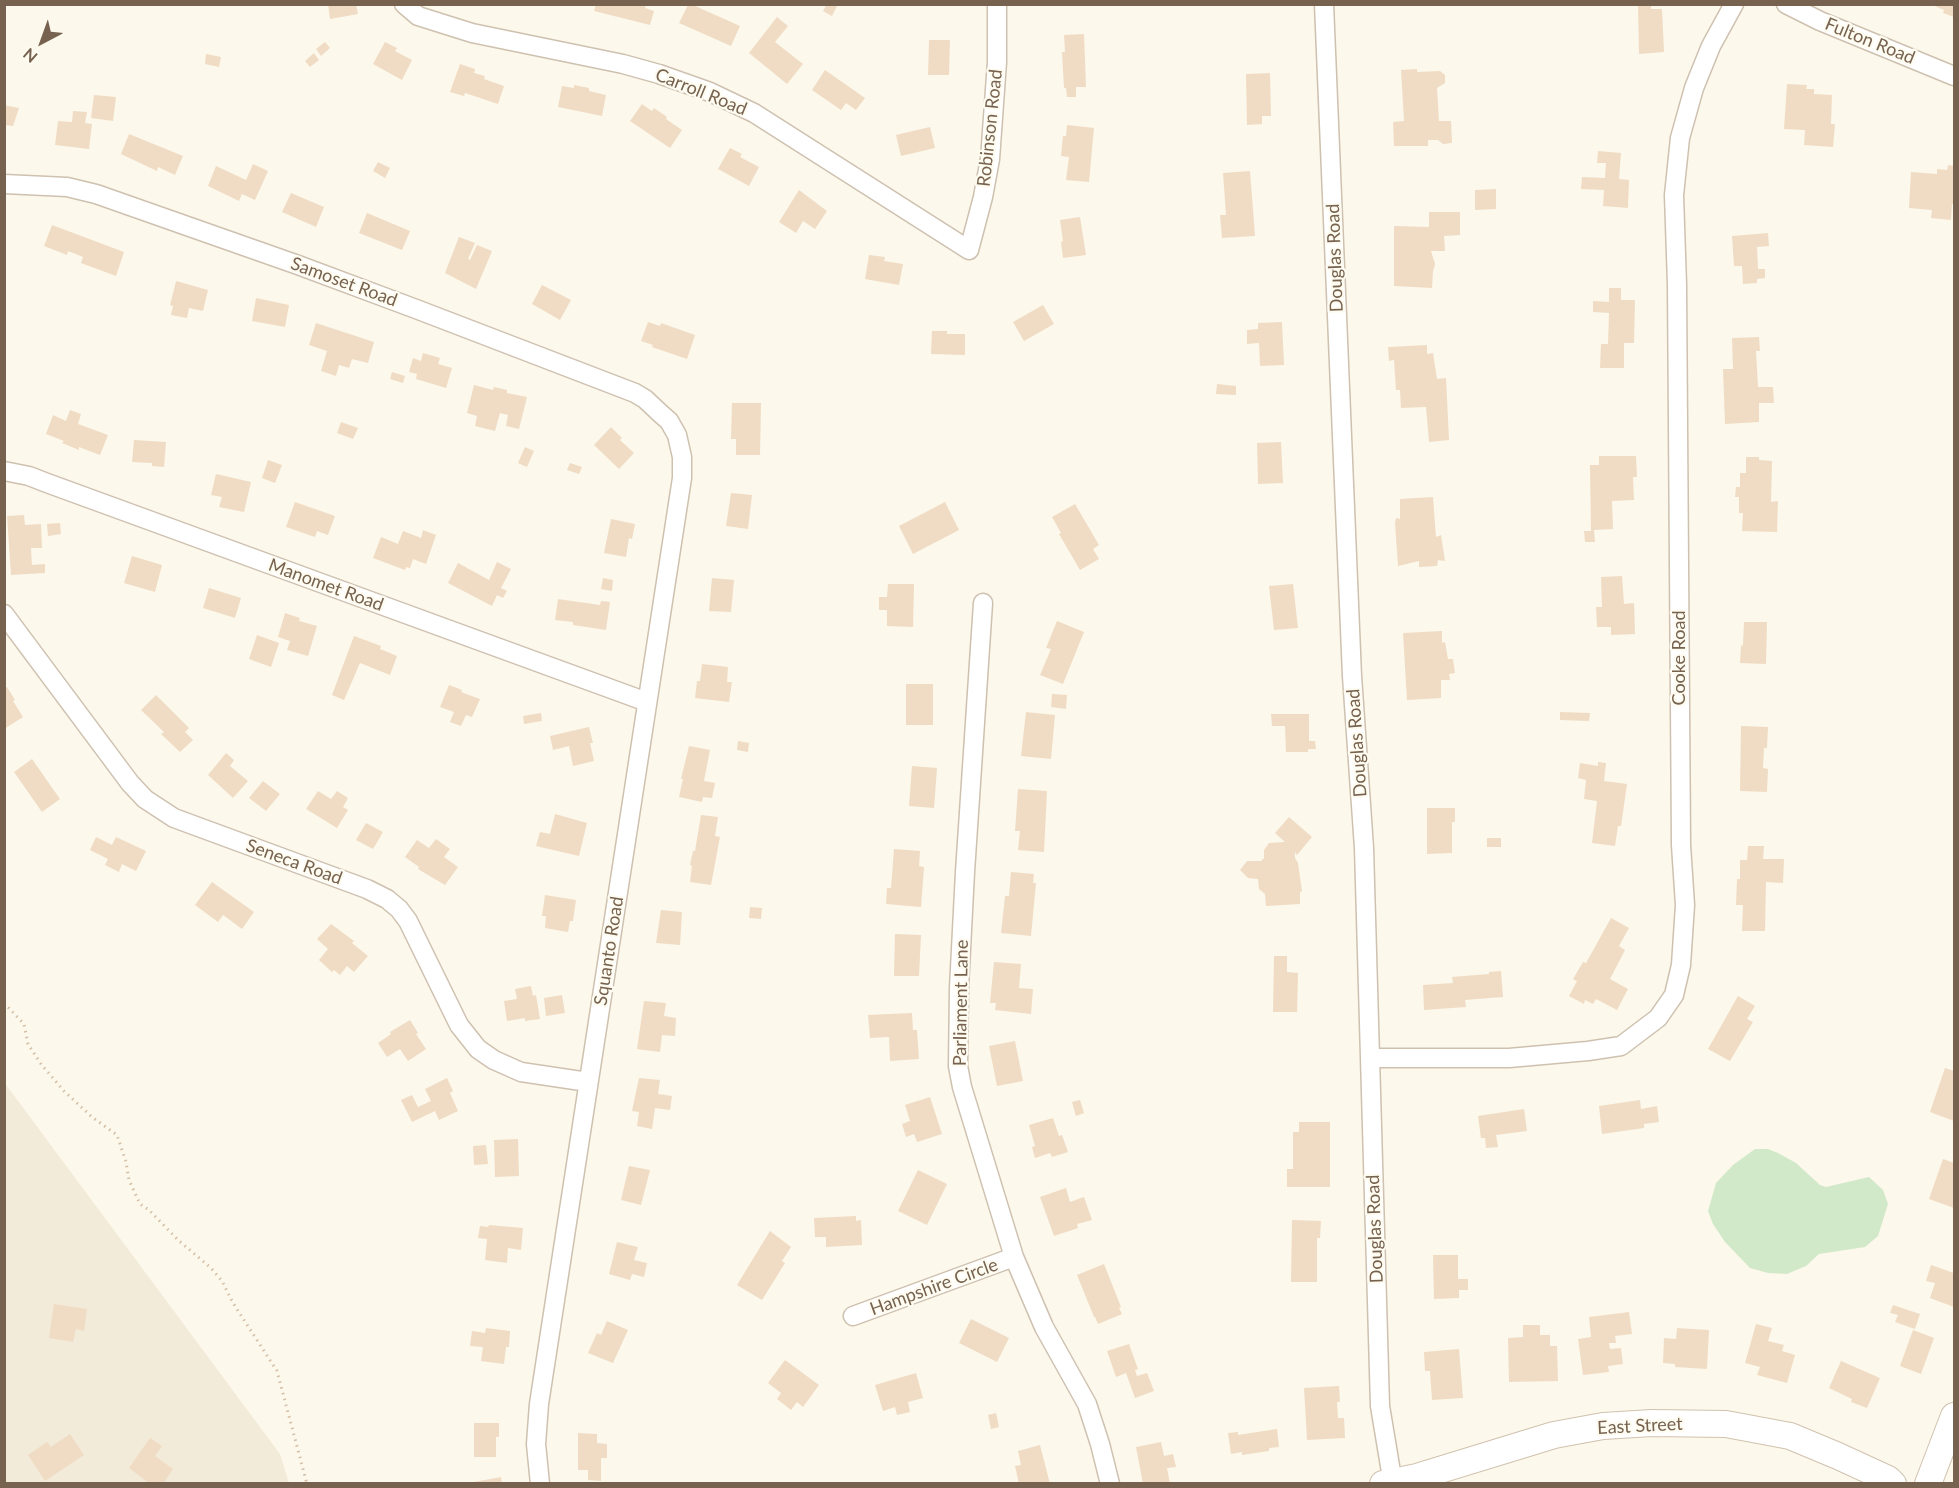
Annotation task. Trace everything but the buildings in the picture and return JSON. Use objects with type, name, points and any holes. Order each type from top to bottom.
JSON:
[{"type":"street","name":"Carroll Road","points":[[404,4],[418,16],[472,33],[623,64],[659,74],[720,97],[754,113],[969,250]]},
{"type":"street","name":"Robinson Road","points":[[969,250],[990,159],[997,62],[997,4]]},
{"type":"street","name":"Douglas Road","points":[[1324,4],[1352,664],[1364,848],[1380,1406],[1390,1483]]},
{"type":"street","name":"Cooke Road","points":[[1370,1058],[1509,1058],[1588,1052],[1621,1046],[1658,1018],[1674,995],[1681,965],[1685,905],[1681,845],[1678,307],[1674,195],[1680,138],[1694,88],[1711,46],[1734,4]]},
{"type":"street","name":"Fulton Road","points":[[1786,4],[1820,21],[1954,76]]},
{"type":"street","name":"Samoset Road","points":[[4,184],[77,188],[298,265],[628,390],[645,399],[669,422]]},
{"type":"street","name":"Squanto Road","points":[[540,1484],[536,1444],[539,1404],[682,478],[681,446],[669,422]]},
{"type":"street","name":"Manomet Road","points":[[4,471],[38,480],[647,702]]},
{"type":"street","name":"Parliament Lane","points":[[983,603],[963,907],[957,1055],[962,1087],[1014,1257],[1044,1327],[1087,1404],[1110,1484]]},
{"type":"street","name":"Seneca Road","points":[[4,614],[130,783],[146,800],[174,818],[367,889],[387,899],[408,921],[459,1025],[478,1048],[494,1060],[512,1069],[588,1082]]},
{"type":"street","name":"Hampshire Circle","points":[[854,1316],[1014,1257]]},
{"type":"street","points":[[1928,1484],[1954,1416]]},
{"type":"street","name":"East Street","points":[[1390,1483],[1554,1435],[1603,1426],[1652,1423],[1726,1424],[1790,1436],[1888,1479],[1893,1484]]},
{"type":"path","points":[[4,1003],[24,1024],[28,1044],[40,1064],[64,1091],[117,1135],[129,1180],[140,1204],[211,1268],[222,1281],[277,1371],[307,1484]]},
{"type":"shaded area","points":[[4,1082],[280,1454],[289,1483],[5,1483]]},
{"type":"green space","points":[[1755,1149],[1768,1149],[1778,1153],[1796,1163],[1820,1185],[1826,1187],[1869,1177],[1883,1190],[1888,1204],[1878,1236],[1865,1247],[1819,1254],[1806,1266],[1787,1274],[1768,1273],[1750,1268],[1725,1242],[1713,1224],[1708,1211],[1716,1183],[1733,1165]]}]
